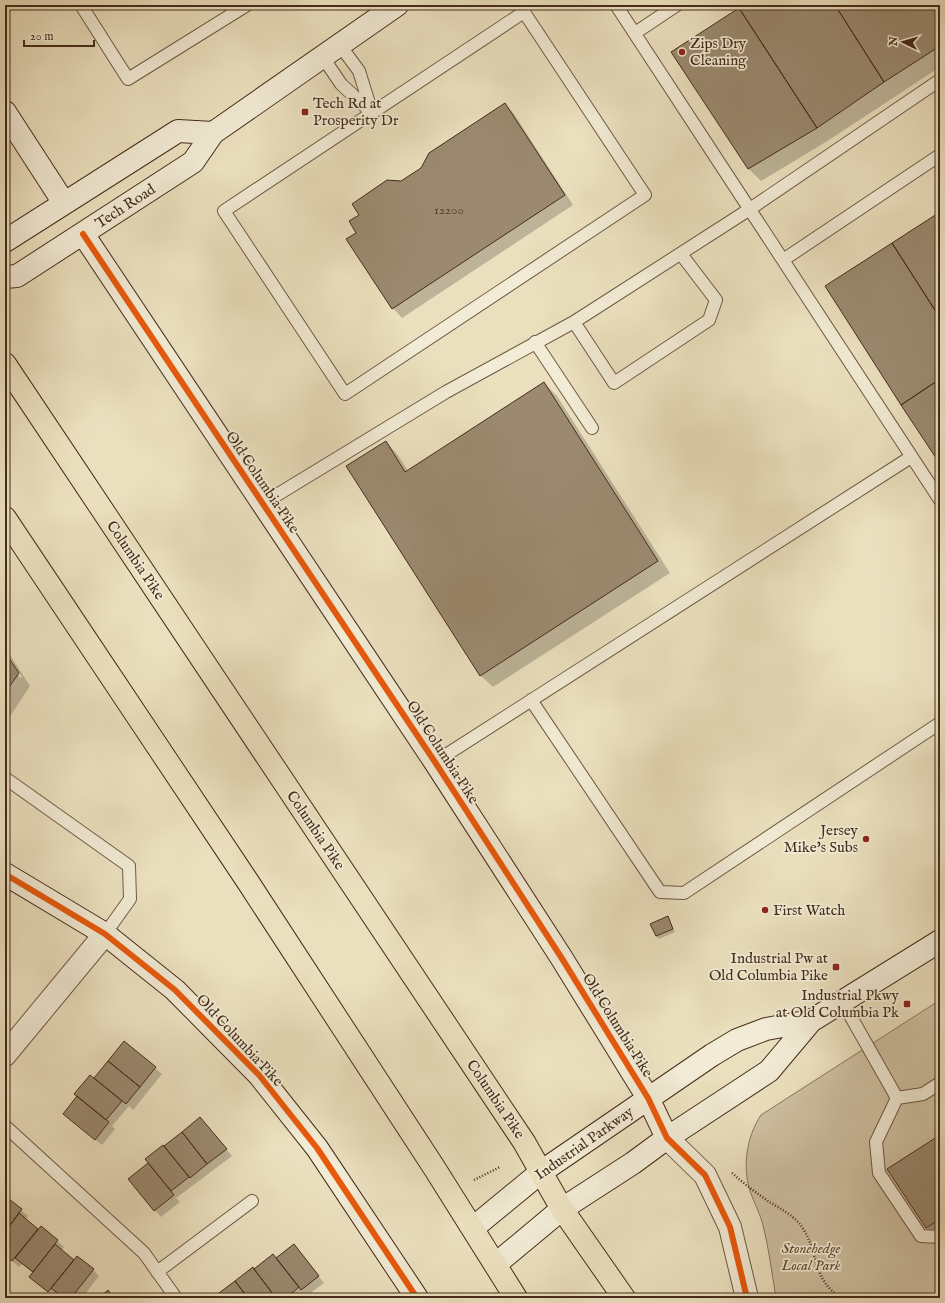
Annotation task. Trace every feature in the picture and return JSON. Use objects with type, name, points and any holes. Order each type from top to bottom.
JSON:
[{"type":"highway","name":"Columbia Pike","points":[[5,364],[524,1142],[562,1209],[624,1298]]},
{"type":"highway","points":[[5,518],[248,882],[473,1228],[516,1298]]},
{"type":"street","name":"Tech Road","points":[[5,277],[17,276],[193,162],[213,133],[330,50],[397,5]]},
{"type":"street","points":[[5,112],[64,203]]},
{"type":"street","points":[[5,241],[178,131],[213,133]]},
{"type":"street","name":"Old Columbia Pike","points":[[83,234],[435,762],[561,957],[648,1098],[667,1138],[705,1176],[730,1227],[747,1298]]},
{"type":"street","name":"Old Columbia Pike","points":[[5,874],[105,934],[175,990],[259,1076],[317,1148],[417,1298]]},
{"type":"street","points":[[5,1055],[105,934]]},
{"type":"street","name":"Industrial Parkway","points":[[496,1264],[562,1209],[769,1071],[811,1021],[940,941]]},
{"type":"street","name":"Industrial Parkway","points":[[473,1228],[541,1172],[648,1098],[737,1040],[766,1028],[811,1021]]},
{"type":"lane","points":[[81,5],[128,79],[247,5]]},
{"type":"lane","points":[[616,5],[940,500]]},
{"type":"lane","points":[[635,33],[677,5]]},
{"type":"lane","points":[[524,12],[645,195],[344,394],[224,211],[372,113],[524,12]]},
{"type":"lane","points":[[330,50],[360,72],[372,113]]},
{"type":"lane","points":[[330,50],[341,84],[372,113]]},
{"type":"lane","points":[[262,504],[446,392],[574,322],[750,210],[940,80]]},
{"type":"lane","points":[[783,260],[940,155]]},
{"type":"lane","points":[[574,322],[614,383],[709,320],[716,300],[681,254]]},
{"type":"lane","points":[[535,342],[592,428]]},
{"type":"lane","points":[[435,762],[911,457]]},
{"type":"lane","points":[[531,700],[660,892],[684,893],[940,723]]},
{"type":"lane","points":[[5,778],[129,866],[130,898],[105,934]]},
{"type":"lane","points":[[842,1001],[897,1098]]},
{"type":"lane","points":[[897,1098],[924,1094],[940,1082]]},
{"type":"lane","points":[[897,1098],[876,1142],[879,1173],[921,1236],[940,1237]]},
{"type":"lane","points":[[5,1126],[144,1253],[176,1298]]},
{"type":"lane","points":[[157,1272],[252,1201]]},
{"type":"path","points":[[474,1180],[500,1167]]},
{"type":"path","points":[[732,1173],[799,1223],[808,1239],[815,1263],[821,1276],[828,1287],[841,1298]]},
{"type":"green space","name":"Stonehedge Local Park","points":[[940,1000],[940,1298],[776,1298],[763,1225],[750,1191],[746,1172],[749,1142],[756,1123],[761,1115]]},
{"type":"building","points":[[743,5],[835,5],[884,82],[817,128],[739,8]]},
{"type":"building","points":[[835,5],[940,5],[940,46],[884,82]]},
{"type":"building","points":[[739,8],[817,128],[748,169],[671,52]]},
{"type":"building","points":[[505,103],[565,195],[392,309],[346,239],[356,233],[349,221],[359,215],[352,204],[387,180],[401,181],[421,168],[429,153]]},
{"type":"building","points":[[940,212],[940,318],[892,243]]},
{"type":"building","points":[[892,243],[940,318],[940,379],[901,405],[825,286]]},
{"type":"building","points":[[940,379],[940,464],[901,405]]},
{"type":"building","points":[[544,382],[658,561],[480,676],[346,466],[386,441],[405,472]]},
{"type":"building","points":[[5,652],[19,673],[5,693]]},
{"type":"building","points":[[668,916],[673,929],[656,936],[650,924]]},
{"type":"building","points":[[124,1041],[156,1067],[140,1087],[108,1061]]},
{"type":"building","points":[[108,1061],[140,1087],[126,1104],[94,1078]]},
{"type":"building","points":[[90,1075],[122,1101],[106,1120],[74,1094]]},
{"type":"building","points":[[77,1096],[109,1122],[95,1140],[63,1114]]},
{"type":"building","points":[[200,1117],[227,1149],[207,1164],[182,1132]]},
{"type":"building","points":[[182,1132],[207,1164],[190,1178],[164,1146]]},
{"type":"building","points":[[940,1135],[940,1219],[926,1228],[887,1169]]},
{"type":"building","points":[[163,1145],[189,1177],[171,1191],[145,1159]]},
{"type":"building","points":[[148,1163],[174,1195],[154,1211],[128,1179]]},
{"type":"building","points":[[5,1196],[22,1209],[5,1232]]},
{"type":"building","points":[[19,1213],[38,1229],[12,1261],[5,1255],[5,1232]]},
{"type":"building","points":[[41,1226],[58,1240],[33,1272],[15,1258]]},
{"type":"building","points":[[55,1244],[74,1260],[48,1292],[29,1277]]},
{"type":"building","points":[[294,1244],[319,1276],[301,1290],[276,1258]]},
{"type":"building","points":[[273,1254],[299,1287],[286,1298],[276,1298],[254,1269]]},
{"type":"building","points":[[77,1256],[94,1269],[71,1298],[64,1298],[51,1288]]},
{"type":"building","points":[[253,1267],[276,1298],[248,1298],[235,1281]]},
{"type":"building","points":[[235,1281],[248,1298],[217,1298],[215,1296]]},
{"type":"building","points":[[108,1290],[114,1298],[99,1298]]},
{"type":"cycle path","points":[[83,234],[435,762],[561,957],[648,1098],[667,1138],[705,1175],[730,1227],[747,1298]]},
{"type":"cycle path","points":[[5,874],[105,934],[175,990],[259,1075],[317,1148],[417,1298]]},
{"type":"place","name":"Zips Dry Cleaning","points":[[682,52]]},
{"type":"place","name":"Tech Rd at Prosperity Dr","points":[[305,112]]},
{"type":"place","name":"Jersey Mike's Subs","points":[[866,839]]},
{"type":"place","name":"First Watch","points":[[765,910]]},
{"type":"place","name":"Industrial Pw at Old Columbia Pike","points":[[836,967]]},
{"type":"place","name":"Industrial Pkwy at Old Columbia Pk","points":[[907,1004]]}]
